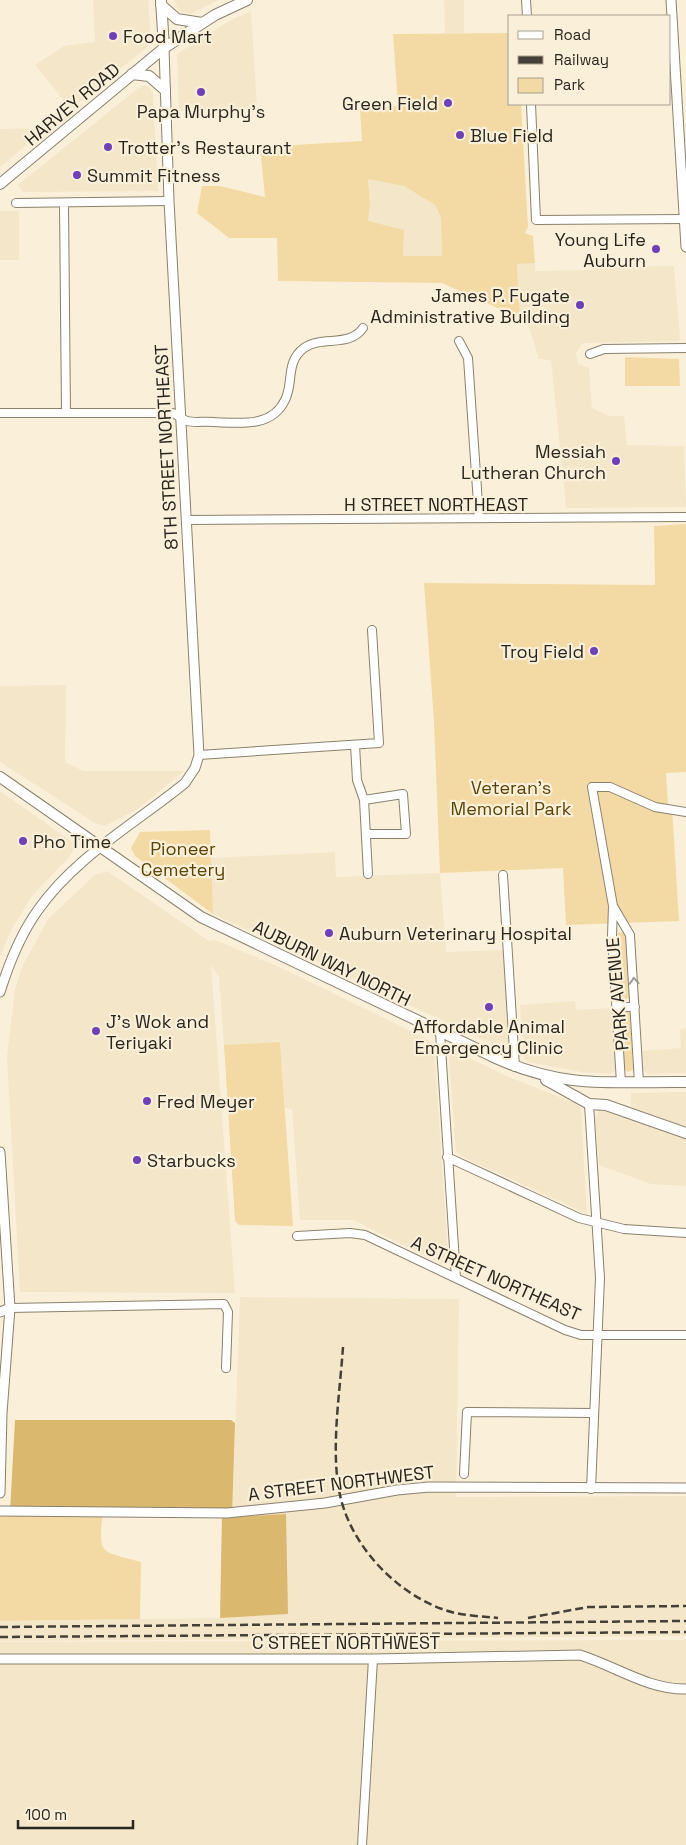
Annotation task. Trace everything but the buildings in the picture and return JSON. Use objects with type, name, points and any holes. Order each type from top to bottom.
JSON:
[{"type":"main road","name":"HARVEY ROAD","points":[[0,184],[164,48],[203,23],[247,0]]},
{"type":"main road","points":[[161,3],[178,19],[203,23]]},
{"type":"main road","name":"8TH STREET NORTHEAST","points":[[161,3],[164,48]]},
{"type":"main road","points":[[132,74],[148,76],[165,90]]},
{"type":"main road","name":"AUBURN WAY NORTH","points":[[0,777],[172,899],[212,923],[515,1067],[535,1074],[574,1082],[686,1082]]},
{"type":"main road","points":[[535,1074],[589,1104],[606,1105],[686,1134]]},
{"type":"street","points":[[526,0],[527,15]]},
{"type":"street","points":[[671,0],[686,247]]},
{"type":"street","name":"8TH STREET NORTHEAST","points":[[0,992],[18,944],[38,909],[60,884],[101,847],[185,783],[199,755],[169,201],[164,48]]},
{"type":"street","points":[[531,105],[536,220],[685,219]]},
{"type":"street","points":[[16,203],[169,201]]},
{"type":"street","points":[[64,203],[66,413]]},
{"type":"street","points":[[0,413],[173,414],[186,420],[195,421],[247,423],[260,421],[278,412],[286,400],[292,364],[305,347],[320,342],[350,339],[359,334],[363,328]]},
{"type":"street","points":[[460,341],[468,358],[479,518]]},
{"type":"street","points":[[590,354],[604,349],[686,348]]},
{"type":"street","name":"H STREET NORTHEAST","points":[[186,520],[686,517]]},
{"type":"street","points":[[199,755],[379,743],[372,630]]},
{"type":"street","points":[[355,744],[357,780],[364,800],[368,874]]},
{"type":"street","name":"PARK AVENUE","points":[[621,1083],[612,936],[613,906],[592,787],[610,787],[655,808],[686,812]]},
{"type":"street","points":[[364,800],[403,794],[406,834],[366,834]]},
{"type":"street","points":[[503,876],[515,1067]]},
{"type":"street","name":"PARK AVENUE","points":[[613,906],[630,935],[639,1082]]},
{"type":"street","points":[[616,1007],[635,1007]]},
{"type":"street","points":[[440,1032],[456,1278]]},
{"type":"street","points":[[589,1104],[600,1278],[591,1489]]},
{"type":"street","points":[[0,1152],[10,1308],[2,1413],[0,1493]]},
{"type":"street","points":[[447,1157],[561,1210],[597,1224],[650,1232],[686,1233]]},
{"type":"street","name":"A STREET NORTHEAST","points":[[297,1236],[350,1233],[364,1235],[565,1330],[581,1335],[686,1335]]},
{"type":"street","points":[[0,1312],[10,1308],[224,1304],[228,1312],[226,1368]]},
{"type":"street","points":[[464,1474],[467,1412],[593,1413]]},
{"type":"street","name":"A STREET NORTHWEST","points":[[0,1511],[227,1513],[325,1503],[397,1490],[429,1487],[686,1488]]},
{"type":"street","name":"C STREET NORTHWEST","points":[[0,1659],[374,1658],[580,1654],[612,1666],[641,1681],[672,1690],[686,1689]]},
{"type":"street","points":[[362,1845],[374,1658]]},
{"type":"shaded area","points":[[93,0],[148,0],[151,40],[146,48],[71,109],[35,65],[64,46],[95,42]]},
{"type":"shaded area","points":[[174,0],[219,0],[190,14],[178,10]]},
{"type":"shaded area","points":[[444,0],[464,0],[464,33],[445,33]]},
{"type":"shaded area","points":[[251,11],[257,107],[179,111],[177,54],[231,20]]},
{"type":"shaded area","points":[[144,85],[150,88],[153,95],[158,191],[23,192],[18,185]]},
{"type":"shaded area","points":[[47,128],[0,167],[0,129]]},
{"type":"shaded area","points":[[368,179],[404,186],[435,205],[441,218],[442,257],[403,256],[367,221],[370,202]]},
{"type":"shaded area","points":[[0,211],[19,211],[19,260],[0,260]]},
{"type":"shaded area","points":[[517,263],[535,263],[535,271],[592,270],[593,267],[674,266],[680,339],[678,341],[586,343],[582,344],[576,353],[578,364],[589,368],[592,408],[609,416],[624,416],[627,445],[684,446],[686,507],[566,508],[551,360],[539,359],[528,324],[520,318]]},
{"type":"shaded area","points":[[66,685],[65,762],[83,771],[184,771],[139,808],[105,826],[95,823],[0,762],[0,686]]},
{"type":"shaded area","points":[[0,791],[74,843],[73,851],[69,857],[32,896],[11,930],[0,957]]},
{"type":"shaded area","points":[[335,852],[336,877],[440,873],[446,952],[503,950],[509,1046],[506,1050],[213,914],[211,858]]},
{"type":"shaded area","points":[[107,871],[209,941],[215,940],[275,965],[431,1041],[434,1045],[448,1255],[444,1265],[353,1220],[300,1220],[292,1109],[285,1108],[280,1042],[224,1045],[219,977],[211,965],[235,1293],[20,1292],[7,1057],[15,989],[23,965],[48,919],[95,875]]},
{"type":"shaded area","points":[[575,1001],[576,1010],[612,1008],[616,1068],[614,1072],[610,1074],[581,1072],[528,1062],[524,1059],[520,1005]]},
{"type":"shaded area","points":[[686,1028],[686,1073],[649,1074],[642,1069],[641,1051],[681,1048],[680,1029]]},
{"type":"shaded area","points":[[456,1052],[509,1077],[577,1104],[581,1109],[587,1214],[456,1152],[449,1059],[451,1054]]},
{"type":"shaded area","points":[[686,1092],[686,1127],[631,1107],[631,1093]]},
{"type":"shaded area","points":[[600,1110],[686,1139],[686,1186],[651,1184],[599,1165],[595,1118]]},
{"type":"shaded area","points":[[240,1297],[459,1299],[456,1497],[686,1496],[686,1636],[0,1641],[0,1621],[220,1618],[288,1614],[232,1517]]},
{"type":"shaded area","points":[[15,1420],[231,1420],[235,1423],[232,1517],[286,1514],[288,1614],[220,1618],[222,1513],[10,1511]]},
{"type":"shaded area","points":[[686,1640],[686,1845],[0,1845],[0,1642]]},
{"type":"green space","points":[[508,33],[508,105],[521,105],[528,227],[525,233],[533,236],[535,263],[517,264],[520,318],[442,283],[278,281],[277,238],[229,238],[197,213],[202,186],[220,186],[265,197],[260,147],[362,141],[360,109],[398,106],[393,34]],"holes":[[[368,179],[404,186],[435,205],[441,218],[442,256],[403,256],[404,230],[368,221],[370,202]]]},
{"type":"green space","points":[[625,357],[679,359],[680,386],[625,386]]},
{"type":"green space","name":"Veteran's Memorial Park","points":[[686,524],[686,772],[666,773],[668,806],[672,807],[679,921],[566,925],[563,868],[440,873],[434,722],[424,583],[655,585],[654,526]]},
{"type":"green space","name":"Pioneer Cemetery","points":[[210,830],[213,914],[135,856],[131,848],[140,832]]},
{"type":"green space","points":[[622,932],[626,936],[630,998],[622,1001],[617,937],[618,933]]},
{"type":"green space","points":[[624,1010],[630,1012],[633,1070],[628,1072],[624,1069],[621,1015]]},
{"type":"green space","points":[[280,1042],[293,1226],[239,1225],[235,1221],[224,1045]]},
{"type":"green space","points":[[0,1512],[103,1512],[101,1537],[105,1549],[117,1556],[141,1562],[140,1619],[0,1621]]},
{"type":"railway","points":[[343,1347],[336,1455],[339,1490],[352,1528],[376,1562],[406,1590],[442,1609],[456,1613],[498,1618]]},
{"type":"railway","points":[[528,1618],[588,1607],[686,1606]]},
{"type":"railway","points":[[0,1627],[686,1621]]},
{"type":"railway","points":[[0,1637],[686,1632]]},
{"type":"place","name":"Food Mart","points":[[113,36]]},
{"type":"place","name":"Papa Murphy's","points":[[201,92]]},
{"type":"place","name":"Green Field","points":[[448,103]]},
{"type":"place","name":"Blue Field","points":[[460,135]]},
{"type":"place","name":"Trotter's Restaurant","points":[[108,147]]},
{"type":"place","name":"Summit Fitness","points":[[77,175]]},
{"type":"place","name":"Young Life Auburn","points":[[656,249]]},
{"type":"place","name":"James P. Fugate Administrative Building","points":[[580,305]]},
{"type":"place","name":"Messiah Lutheran Church","points":[[616,461]]},
{"type":"place","name":"Troy Field","points":[[594,651]]},
{"type":"place","name":"Pho Time","points":[[23,841]]},
{"type":"place","name":"Auburn Veterinary Hospital","points":[[329,933]]},
{"type":"place","name":"Affordable Animal Emergency Clinic","points":[[489,1007]]},
{"type":"place","name":"J's Wok and Teriyaki","points":[[96,1031]]},
{"type":"place","name":"Fred Meyer","points":[[147,1101]]},
{"type":"place","name":"Starbucks","points":[[137,1160]]}]
